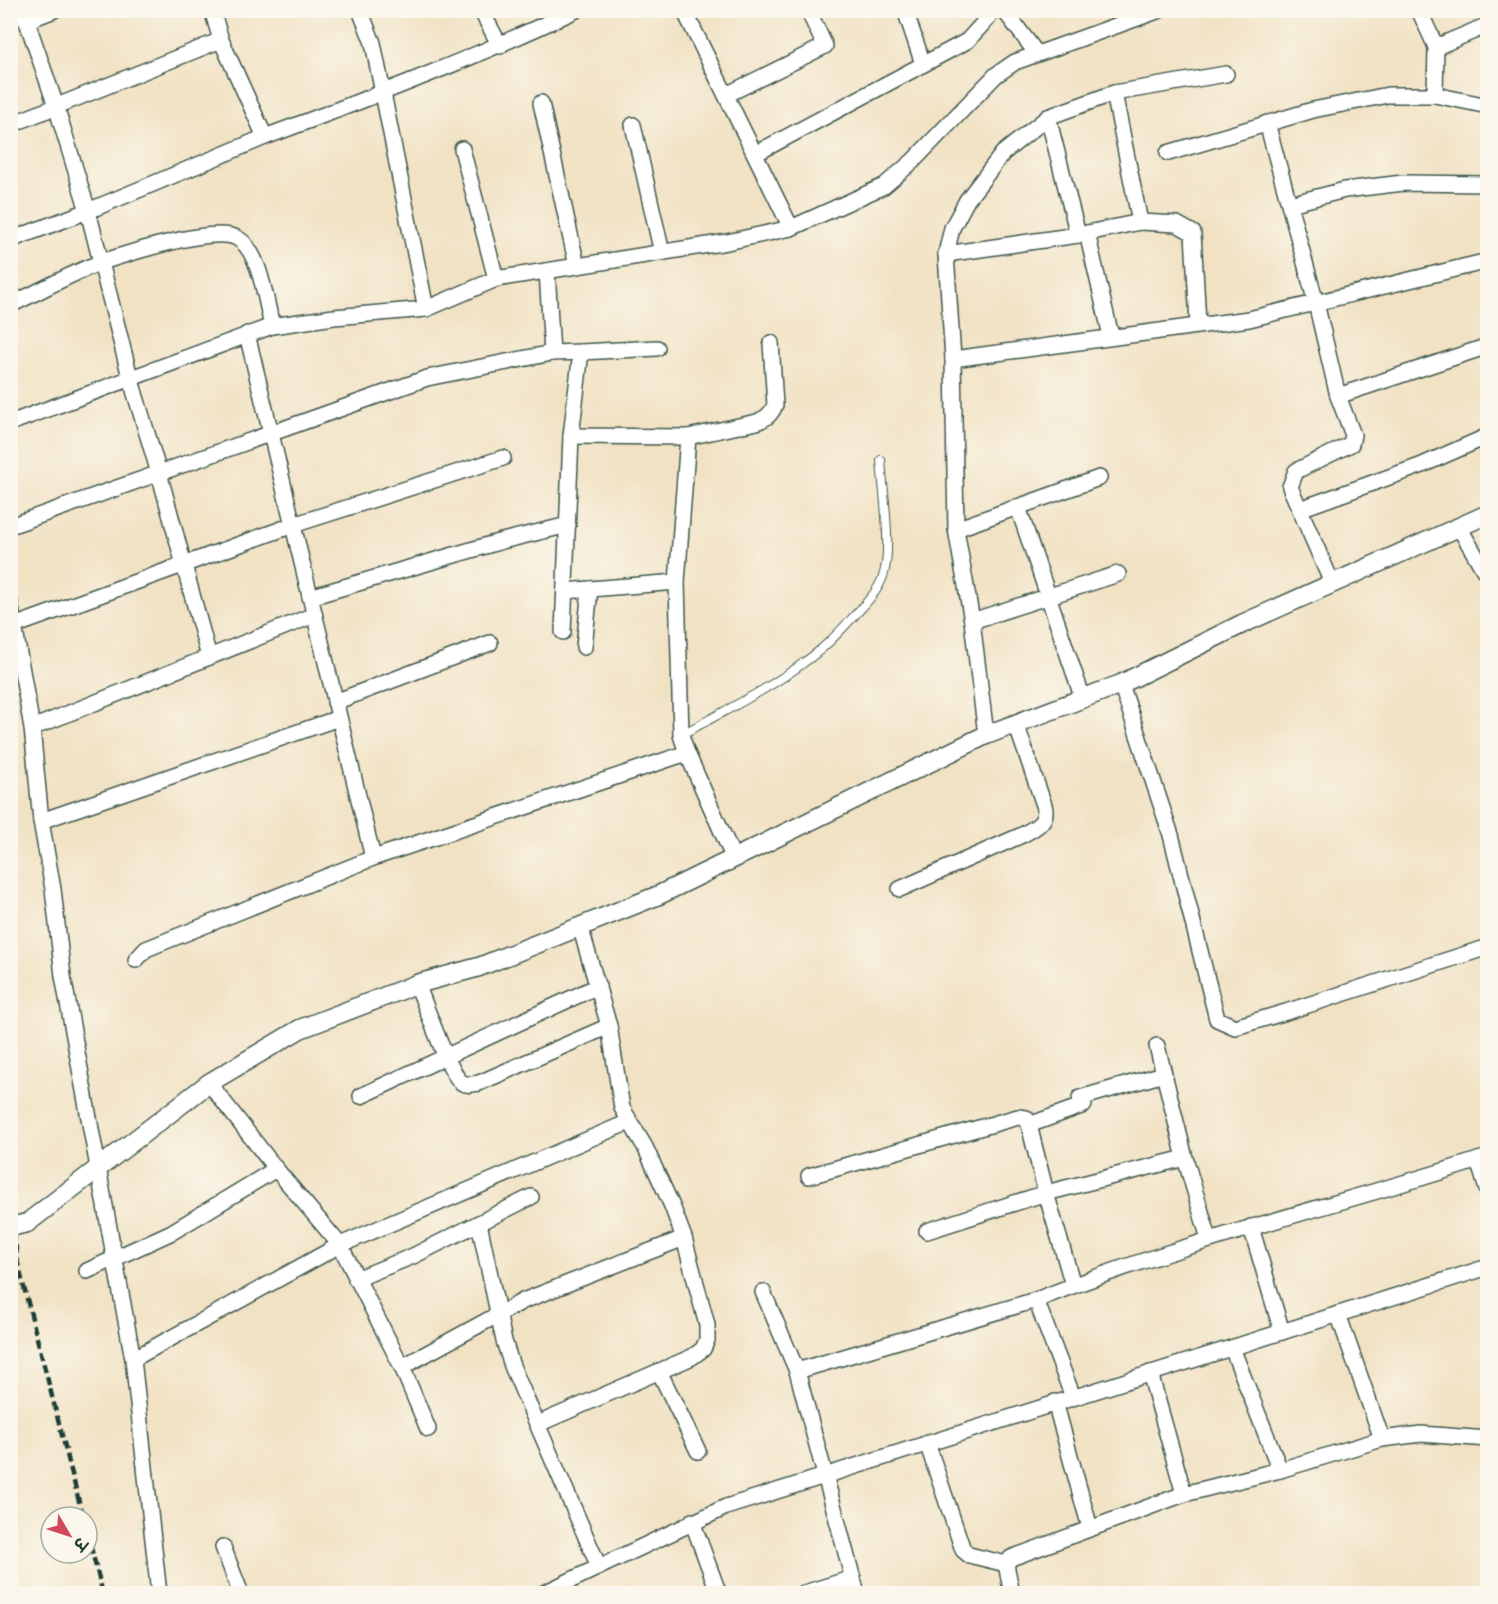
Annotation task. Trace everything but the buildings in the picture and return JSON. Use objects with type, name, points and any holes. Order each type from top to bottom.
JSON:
[{"type":"street","points":[[54,10],[24,16],[56,106],[88,211],[130,377],[159,473],[209,657]]},
{"type":"street","points":[[212,10],[221,40],[265,137]]},
{"type":"street","points":[[360,10],[373,43],[426,309]]},
{"type":"street","points":[[481,10],[500,46]]},
{"type":"street","points":[[10,240],[88,211],[265,137],[384,93],[438,69],[500,46],[576,10]]},
{"type":"street","points":[[684,10],[791,228]]},
{"type":"street","points":[[726,95],[825,46],[808,10]]},
{"type":"street","points":[[905,10],[923,64]]},
{"type":"street","points":[[755,154],[968,41],[988,18],[991,10]]},
{"type":"street","points":[[1004,10],[1037,54]]},
{"type":"street","points":[[10,423],[272,326],[334,317],[426,309],[496,279],[727,242],[791,228],[884,186],[914,161],[996,75],[1015,62],[1160,10]]},
{"type":"street","points":[[1419,10],[1436,47],[1435,95]]},
{"type":"street","points":[[1436,47],[1488,25]]},
{"type":"street","points":[[10,125],[221,40]]},
{"type":"street","points":[[986,735],[972,621],[956,529],[953,359],[946,254],[952,228],[967,200],[1003,153],[1048,117],[1114,93],[1226,74]]},
{"type":"street","points":[[1114,93],[1140,222]]},
{"type":"street","points":[[1168,153],[1313,110],[1388,95],[1435,95],[1488,106]]},
{"type":"street","points":[[541,103],[577,266]]},
{"type":"street","points":[[1048,117],[1111,336]]},
{"type":"street","points":[[1267,123],[1316,303],[1338,396],[1353,435],[1351,444],[1296,471],[1290,487],[1332,583]]},
{"type":"street","points":[[633,125],[662,253]]},
{"type":"street","points":[[462,149],[496,279]]},
{"type":"street","points":[[1290,204],[1345,190],[1403,183],[1488,184]]},
{"type":"street","points":[[946,254],[1083,234],[1140,222],[1178,225],[1193,232],[1198,324]]},
{"type":"street","points":[[10,305],[101,262],[196,236],[219,234],[237,238],[256,262],[272,326]]},
{"type":"street","points":[[953,359],[1198,324],[1249,319],[1488,261]]},
{"type":"street","points":[[547,271],[552,353]]},
{"type":"street","points":[[247,334],[373,858]]},
{"type":"street","points":[[572,436],[688,436],[757,422],[766,418],[775,405],[771,343]]},
{"type":"street","points":[[1338,396],[1488,346]]},
{"type":"street","points":[[10,526],[427,378],[552,353],[657,348]]},
{"type":"street","points":[[563,632],[572,436],[581,352]]},
{"type":"street","points":[[688,436],[677,582],[681,735],[734,859]]},
{"type":"street","points":[[1300,509],[1420,466],[1488,436]]},
{"type":"street","points":[[14,626],[293,525],[503,458]]},
{"type":"street","points":[[956,529],[1099,478]]},
{"type":"street","points":[[1018,507],[1083,699]]},
{"type":"street","points":[[19,1225],[97,1169],[209,1083],[300,1029],[417,984],[479,967],[659,894],[986,735],[1121,684],[1242,624],[1488,514]]},
{"type":"street","points":[[310,597],[502,541],[568,525]]},
{"type":"street","points":[[1460,527],[1488,577]]},
{"type":"street","points":[[972,621],[1118,574]]},
{"type":"street","points":[[565,591],[677,582]]},
{"type":"street","points":[[584,647],[590,589]]},
{"type":"street","points":[[10,602],[32,728],[41,820],[53,889],[63,976],[133,1359],[159,1593]]},
{"type":"street","points":[[32,728],[314,615]]},
{"type":"street","points":[[335,702],[490,643]]},
{"type":"street","points":[[1121,684],[1172,836],[1217,1019],[1234,1027],[1488,947]]},
{"type":"street","points":[[41,820],[339,718]]},
{"type":"street","points":[[900,888],[1022,835],[1043,821],[1046,812],[1016,724]]},
{"type":"street","points":[[136,960],[146,949],[373,858],[687,753]]},
{"type":"street","points":[[538,1424],[692,1357],[703,1349],[707,1341],[707,1325],[684,1238],[661,1177],[622,1108],[609,1026],[580,926]]},
{"type":"street","points":[[417,984],[446,1058],[460,1081],[468,1085],[479,1083],[609,1026]]},
{"type":"street","points":[[361,1096],[598,986]]},
{"type":"street","points":[[1157,1046],[1185,1158],[1209,1239]]},
{"type":"street","points":[[1029,1125],[1082,1102],[1164,1074]]},
{"type":"street","points":[[209,1083],[276,1169],[340,1245],[402,1368],[428,1429]]},
{"type":"street","points":[[809,1176],[1018,1118],[1026,1118],[1073,1285]]},
{"type":"street","points":[[133,1359],[340,1245],[629,1122]]},
{"type":"street","points":[[927,1231],[1046,1193],[1185,1158]]},
{"type":"street","points":[[797,1371],[1036,1300],[1073,1285],[1209,1239],[1483,1159],[1488,1193]]},
{"type":"street","points":[[87,1271],[172,1232],[276,1169]]},
{"type":"street","points":[[356,1278],[412,1256],[531,1197]]},
{"type":"street","points":[[479,1223],[504,1341],[512,1366],[599,1567]]},
{"type":"street","points":[[1251,1227],[1282,1332]]},
{"type":"street","points":[[402,1368],[523,1302],[684,1238]]},
{"type":"street","points":[[542,1593],[563,1589],[599,1567],[692,1521],[726,1507],[1488,1267]]},
{"type":"street","points":[[763,1292],[797,1371],[857,1593]]},
{"type":"street","points":[[1036,1300],[1073,1397]]},
{"type":"street","points":[[1338,1314],[1382,1439]]},
{"type":"street","points":[[1232,1348],[1280,1470]]},
{"type":"street","points":[[658,1371],[698,1451]]},
{"type":"street","points":[[1150,1373],[1184,1494]]},
{"type":"street","points":[[1055,1402],[1090,1528]]},
{"type":"street","points":[[1006,1564],[1011,1558],[1021,1554],[1184,1494],[1280,1470],[1382,1439],[1421,1434],[1488,1439]]},
{"type":"street","points":[[927,1443],[963,1550],[969,1556],[1006,1564]]},
{"type":"street","points":[[692,1521],[719,1593]]},
{"type":"street","points":[[223,1547],[241,1593]]},
{"type":"street","points":[[1006,1564],[1012,1593]]},
{"type":"street","points":[[801,1593],[853,1578]]},
{"type":"lane","points":[[681,735],[807,661],[825,646],[868,601],[885,572],[888,554],[880,460]]},
{"type":"railway","points":[[10,1205],[18,1264],[80,1505]]},
{"type":"railway","points":[[96,1565],[103,1594]]}]
